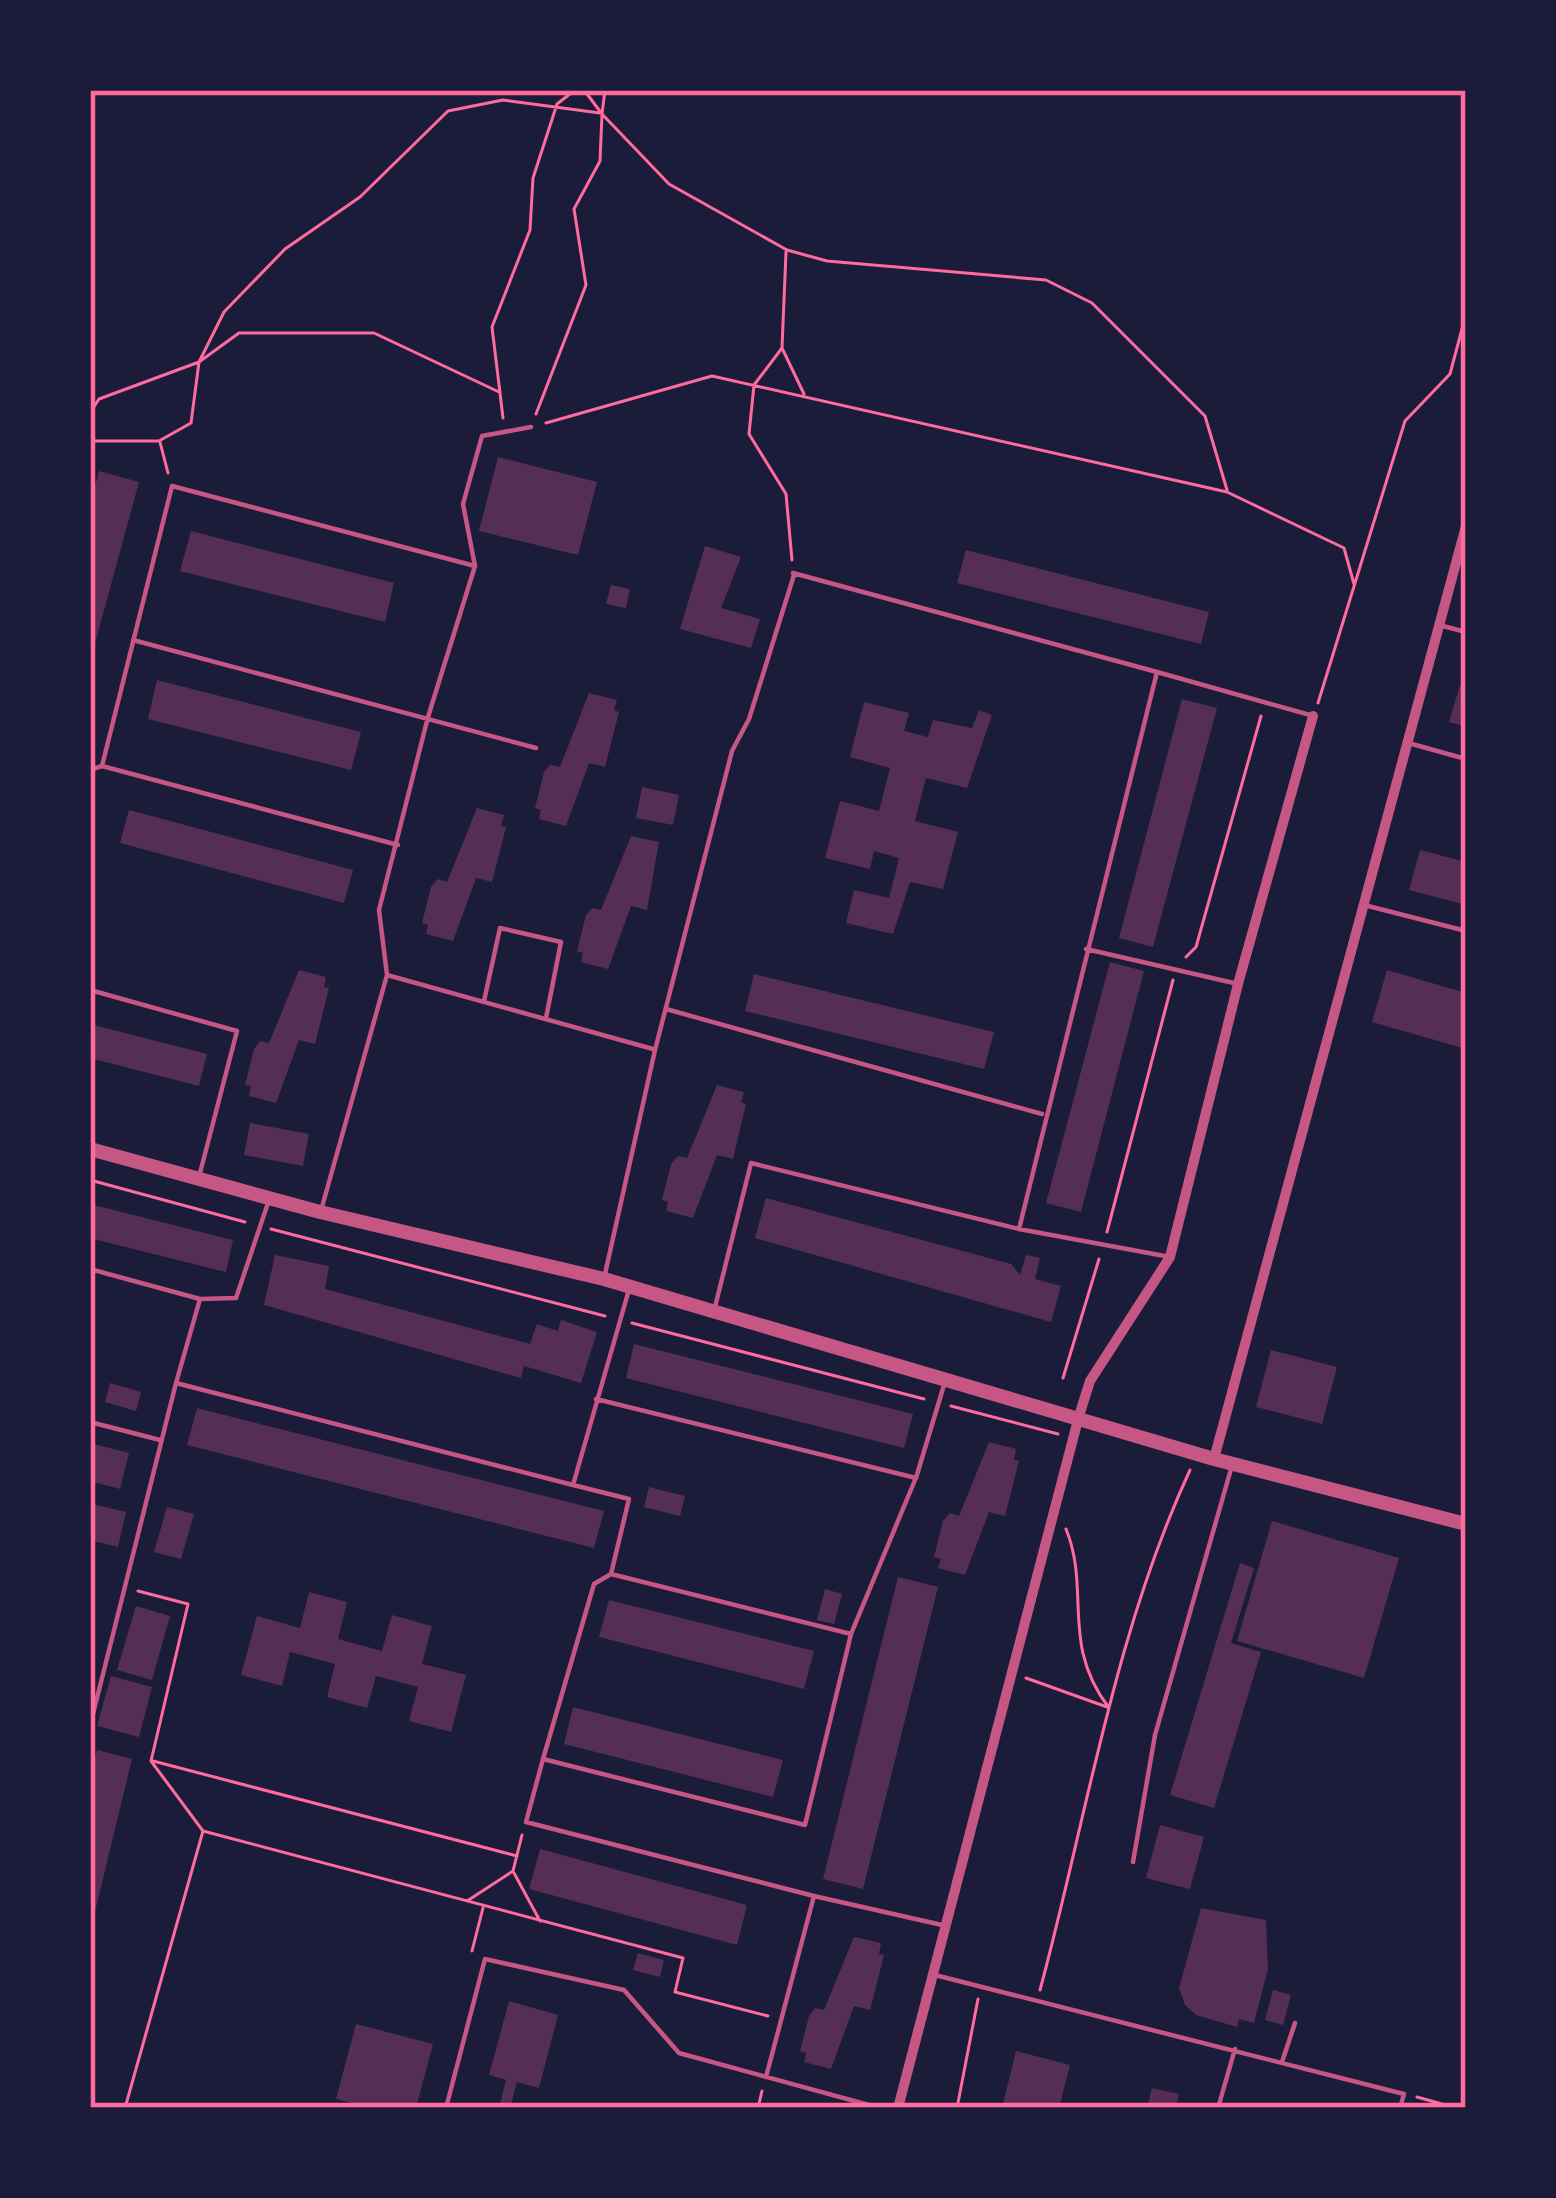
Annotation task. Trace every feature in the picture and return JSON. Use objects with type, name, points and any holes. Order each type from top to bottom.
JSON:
[{"type":"street","points":[[1214,1459],[1466,526]]},
{"type":"street","points":[[898,2108],[1079,1416],[1090,1382],[1170,1257],[1238,984],[1313,716]]},
{"type":"street","points":[[90,1149],[320,1212],[604,1279],[713,1316],[1079,1416],[1214,1459],[1466,1524]]},
{"type":"lane","points":[[320,1212],[387,975],[379,910],[428,717],[475,566],[463,504],[482,436],[531,427]]},
{"type":"lane","points":[[102,766],[172,486],[475,566]]},
{"type":"lane","points":[[604,1279],[655,1050],[732,751],[749,719],[794,574],[1313,716]]},
{"type":"lane","points":[[1439,625],[1466,632]]},
{"type":"lane","points":[[134,640],[536,748]]},
{"type":"lane","points":[[1019,1229],[1156,672]]},
{"type":"lane","points":[[1407,742],[1466,759]]},
{"type":"lane","points":[[90,770],[102,766],[398,844]]},
{"type":"lane","points":[[1362,904],[1466,931]]},
{"type":"lane","points":[[484,1001],[500,928],[561,942],[547,1018]]},
{"type":"lane","points":[[1086,949],[1238,984]]},
{"type":"lane","points":[[387,975],[655,1050]]},
{"type":"lane","points":[[90,990],[237,1030],[199,1180]]},
{"type":"lane","points":[[666,1009],[1044,1114]]},
{"type":"lane","points":[[713,1316],[751,1162],[1019,1229],[1170,1257]]},
{"type":"lane","points":[[90,1269],[200,1299],[236,1298],[270,1197]]},
{"type":"lane","points":[[573,1485],[629,1289]]},
{"type":"lane","points":[[90,1726],[200,1299]]},
{"type":"lane","points":[[543,1759],[805,1825],[850,1634],[916,1478],[945,1382]]},
{"type":"lane","points":[[176,1383],[629,1498],[611,1574],[595,1584],[526,1822],[945,1926]]},
{"type":"lane","points":[[596,1400],[916,1478]]},
{"type":"lane","points":[[90,1422],[162,1441]]},
{"type":"lane","points":[[1133,1862],[1155,1735],[1233,1464]]},
{"type":"lane","points":[[611,1574],[850,1634]]},
{"type":"lane","points":[[766,2077],[814,1896]]},
{"type":"lane","points":[[446,2108],[485,1959],[624,1990],[679,2053],[880,2108]]},
{"type":"lane","points":[[935,1975],[1404,2094],[1400,2108]]},
{"type":"lane","points":[[1282,2062],[1295,2023]]},
{"type":"lane","points":[[1219,2108],[1235,2049]]},
{"type":"path","points":[[505,432],[492,327],[530,230],[533,178],[557,104],[575,90]]},
{"type":"path","points":[[584,90],[670,184],[787,250],[827,261],[1046,280],[1092,303],[1205,416],[1227,492]]},
{"type":"path","points":[[531,427],[586,285],[574,209],[600,161],[604,90]]},
{"type":"path","points":[[90,441],[159,441],[190,423],[199,362],[224,312],[285,249],[360,196],[448,111],[503,100],[557,104],[602,114]]},
{"type":"path","points":[[787,250],[782,348],[804,395]]},
{"type":"path","points":[[1313,716],[1405,421],[1450,374],[1466,314]]},
{"type":"path","points":[[90,413],[99,399],[199,362],[238,333],[374,333],[499,392]]},
{"type":"path","points":[[782,348],[754,385],[749,434],[786,494],[794,574]]},
{"type":"path","points":[[531,427],[712,376],[1227,492],[1298,521],[1344,548],[1354,584]]},
{"type":"path","points":[[159,441],[172,486]]},
{"type":"path","points":[[1063,1378],[1104,1245],[1176,969],[1196,947],[1265,703]]},
{"type":"path","points":[[90,1180],[1073,1438]]},
{"type":"path","points":[[1037,2000],[1109,1708],[1160,1534],[1190,1468]]},
{"type":"path","points":[[1056,1505],[1072,1546],[1075,1622],[1085,1664],[1091,1684],[1109,1708]]},
{"type":"path","points":[[125,1587],[188,1604],[151,1760],[203,1831],[683,1958],[675,1993],[781,2020]]},
{"type":"path","points":[[1012,1673],[1109,1708]]},
{"type":"path","points":[[151,1760],[517,1856]]},
{"type":"path","points":[[466,1902],[513,1871],[526,1822]]},
{"type":"path","points":[[124,2108],[203,1831]]},
{"type":"path","points":[[513,1871],[540,1922]]},
{"type":"path","points":[[484,1907],[472,1952],[485,1959]]},
{"type":"path","points":[[957,2108],[976,2029],[979,1986]]},
{"type":"path","points":[[758,2108],[766,2077]]},
{"type":"path","points":[[1404,2094],[1456,2108]]},
{"type":"building","points":[[498,457],[597,482],[578,555],[479,531]]},
{"type":"building","points":[[99,471],[139,482],[91,658],[90,505]]},
{"type":"building","points":[[191,531],[394,583],[385,622],[180,571]]},
{"type":"building","points":[[705,546],[741,557],[721,608],[760,619],[751,648],[680,629]]},
{"type":"building","points":[[966,550],[1209,612],[1201,644],[957,583]]},
{"type":"building","points":[[611,585],[630,589],[626,608],[606,604]]},
{"type":"building","points":[[157,680],[361,732],[351,770],[148,719]]},
{"type":"building","points":[[1460,685],[1466,687],[1466,727],[1449,722]]},
{"type":"building","points":[[589,693],[617,700],[614,710],[619,712],[605,767],[589,763],[566,826],[539,819],[541,810],[535,808],[544,772],[550,765],[560,767]]},
{"type":"building","points":[[1182,699],[1217,708],[1153,947],[1119,938]]},
{"type":"building","points":[[864,702],[909,713],[904,731],[928,737],[933,720],[972,728],[979,710],[992,715],[967,788],[926,778],[915,821],[958,832],[943,889],[910,882],[893,934],[846,923],[854,890],[889,898],[899,858],[874,851],[870,869],[825,858],[840,801],[879,811],[890,768],[850,757]]},
{"type":"building","points":[[642,787],[679,795],[673,825],[636,818]]},
{"type":"building","points":[[477,808],[504,815],[501,826],[506,827],[492,882],[476,878],[453,941],[426,934],[428,925],[422,923],[431,887],[438,879],[447,882]]},
{"type":"building","points":[[129,810],[353,870],[344,903],[120,843]]},
{"type":"building","points":[[631,836],[659,842],[647,910],[631,906],[608,969],[581,962],[583,953],[577,951],[586,915],[592,908],[601,910]]},
{"type":"building","points":[[1420,850],[1466,862],[1466,905],[1409,890]]},
{"type":"building","points":[[1110,962],[1144,971],[1081,1212],[1046,1203]]},
{"type":"building","points":[[299,970],[326,977],[324,987],[329,988],[315,1044],[299,1040],[276,1103],[249,1096],[251,1086],[245,1085],[254,1049],[260,1041],[269,1043]]},
{"type":"building","points":[[1387,970],[1466,993],[1466,1049],[1372,1022]]},
{"type":"building","points":[[754,974],[994,1032],[984,1069],[745,1011]]},
{"type":"building","points":[[90,1024],[207,1054],[199,1086],[90,1058]]},
{"type":"building","points":[[717,1085],[744,1092],[741,1102],[746,1104],[733,1159],[717,1155],[693,1218],[666,1211],[668,1202],[662,1200],[671,1164],[678,1156],[687,1158]]},
{"type":"building","points":[[250,1123],[309,1134],[303,1166],[244,1155]]},
{"type":"building","points":[[766,1198],[1011,1264],[1020,1275],[1026,1255],[1040,1258],[1035,1279],[1061,1286],[1051,1322],[755,1238]]},
{"type":"building","points":[[90,1204],[233,1240],[226,1272],[90,1238]]},
{"type":"building","points":[[275,1255],[329,1266],[325,1289],[530,1344],[537,1324],[558,1331],[561,1320],[597,1332],[581,1383],[524,1366],[521,1378],[264,1305]]},
{"type":"building","points":[[634,1344],[913,1414],[904,1448],[626,1378]]},
{"type":"building","points":[[1271,1350],[1337,1367],[1322,1424],[1256,1407]]},
{"type":"building","points":[[110,1383],[141,1392],[136,1411],[105,1402]]},
{"type":"building","points":[[197,1408],[604,1511],[594,1548],[187,1445]]},
{"type":"building","points":[[989,1442],[1016,1449],[1014,1460],[1019,1461],[1005,1516],[989,1512],[965,1575],[938,1568],[941,1559],[934,1557],[943,1521],[950,1513],[959,1516]]},
{"type":"building","points":[[90,1443],[129,1453],[120,1489],[90,1481]]},
{"type":"building","points":[[649,1487],[685,1496],[680,1516],[644,1507]]},
{"type":"building","points":[[93,1504],[126,1512],[118,1547],[90,1540]]},
{"type":"building","points":[[167,1507],[194,1514],[181,1559],[154,1552]]},
{"type":"building","points":[[1272,1521],[1399,1558],[1364,1678],[1237,1641]]},
{"type":"building","points":[[1240,1563],[1254,1568],[1231,1643],[1261,1652],[1214,1808],[1170,1795]]},
{"type":"building","points":[[898,1577],[938,1587],[863,1889],[823,1879]]},
{"type":"building","points":[[825,1589],[842,1594],[834,1624],[817,1620]]},
{"type":"building","points":[[309,1592],[347,1602],[338,1639],[382,1651],[392,1615],[432,1626],[422,1664],[466,1675],[451,1732],[409,1721],[418,1687],[376,1676],[367,1708],[327,1697],[335,1664],[290,1652],[282,1686],[241,1675],[257,1616],[300,1628]]},
{"type":"building","points":[[609,1600],[814,1651],[804,1689],[599,1637]]},
{"type":"building","points":[[136,1606],[170,1616],[152,1680],[117,1670]]},
{"type":"building","points":[[111,1676],[152,1687],[139,1737],[97,1726]]},
{"type":"building","points":[[573,1707],[783,1760],[773,1797],[564,1744]]},
{"type":"building","points":[[97,1750],[132,1759],[92,1924],[90,1779]]},
{"type":"building","points":[[1160,1825],[1204,1837],[1190,1889],[1146,1878]]},
{"type":"building","points":[[540,1849],[747,1905],[737,1945],[529,1889]]},
{"type":"building","points":[[1201,1908],[1266,1920],[1268,1969],[1254,2023],[1239,2019],[1237,2027],[1196,2015],[1185,2005],[1179,1988]]},
{"type":"building","points":[[854,1937],[881,1943],[879,1954],[884,1955],[870,2010],[854,2006],[831,2069],[804,2062],[806,2053],[800,2051],[809,2016],[815,2008],[824,2010]]},
{"type":"building","points":[[638,1953],[664,1960],[660,1977],[633,1970]]},
{"type":"building","points":[[1273,1990],[1291,1995],[1283,2025],[1265,2020]]},
{"type":"building","points":[[509,2001],[558,2015],[539,2088],[517,2082],[510,2108],[499,2108],[506,2080],[489,2075]]},
{"type":"building","points":[[356,2024],[433,2044],[416,2108],[370,2108],[336,2099]]},
{"type":"building","points":[[1016,2051],[1070,2065],[1059,2108],[1002,2108]]},
{"type":"building","points":[[1152,2088],[1179,2094],[1176,2108],[1147,2108]]}]
